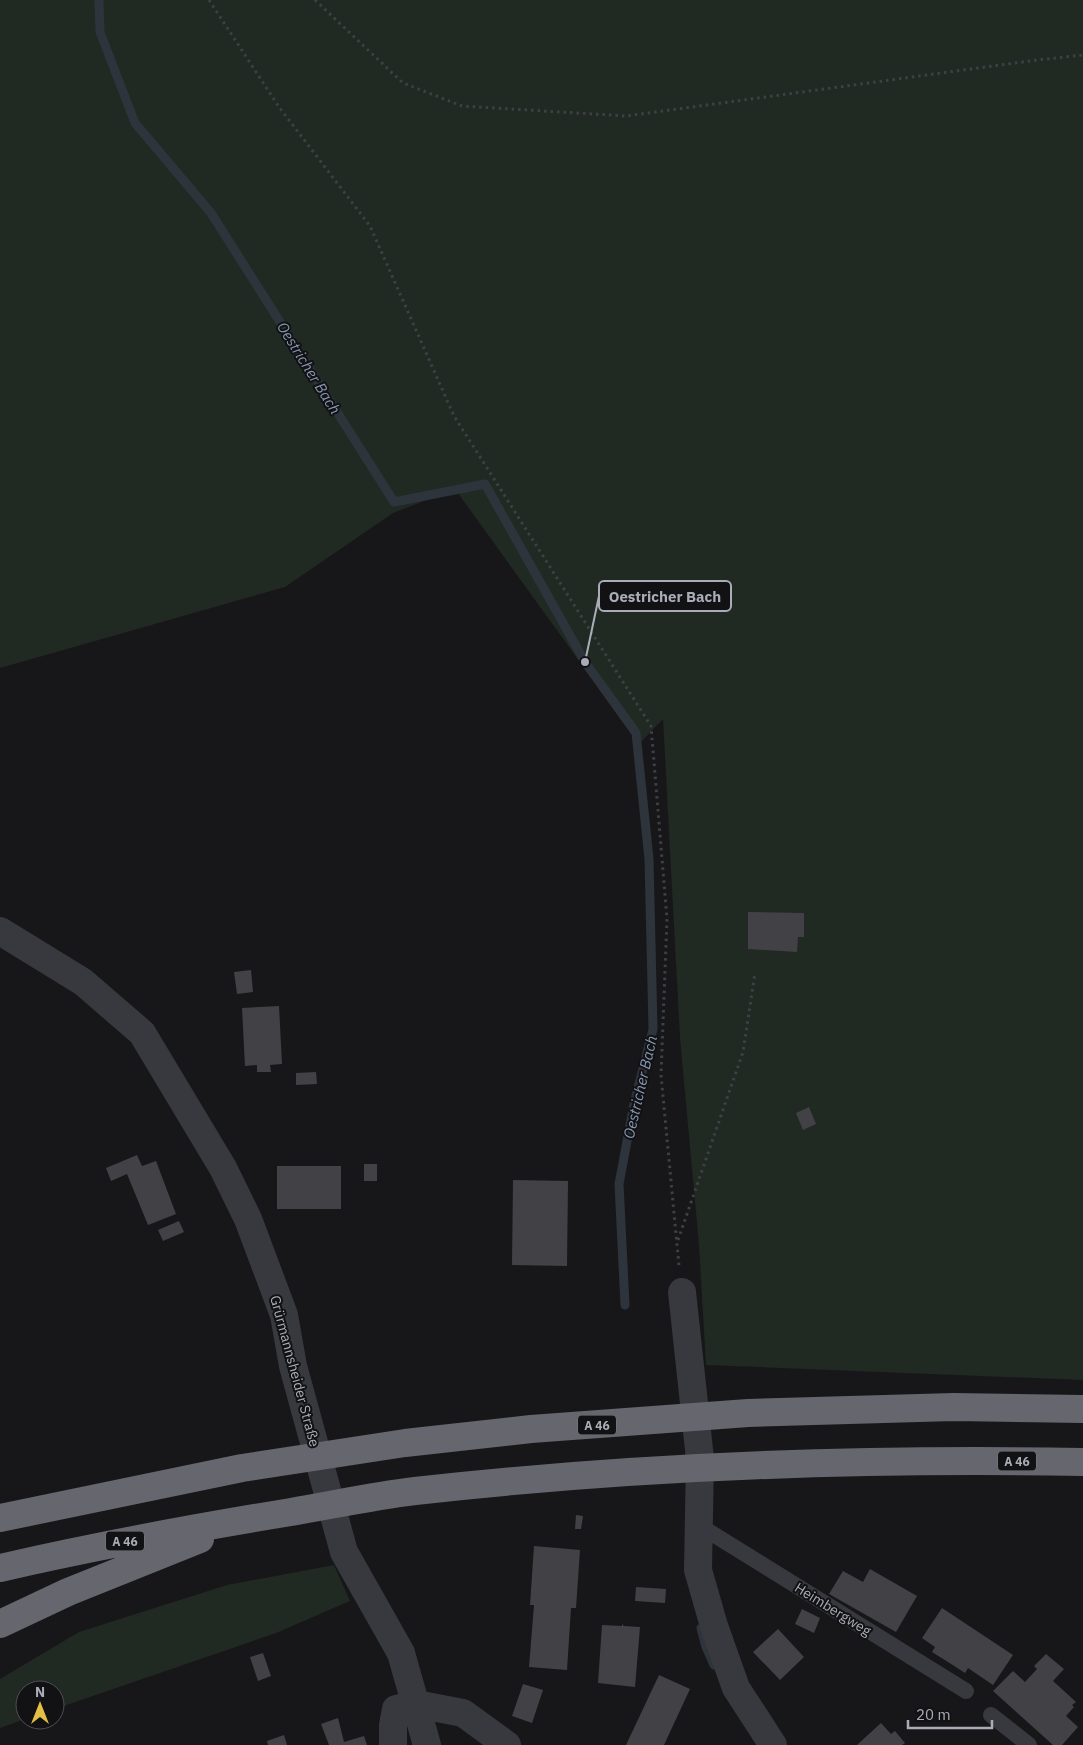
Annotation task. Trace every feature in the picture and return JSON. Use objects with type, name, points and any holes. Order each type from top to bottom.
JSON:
[{"type":"highway","name":"A 46","points":[[0,1518],[242,1468],[405,1443],[531,1429],[748,1413],[954,1407],[1083,1410]]},
{"type":"highway","name":"A 46","points":[[0,1568],[107,1544],[412,1492],[526,1481],[756,1465],[950,1460],[1083,1462]]},
{"type":"highway","points":[[0,1624],[68,1592],[250,1519]]},
{"type":"street","name":"Grürmannsheider Straße","points":[[0,931],[83,982],[142,1033],[223,1168],[248,1219],[284,1314],[293,1366],[344,1552],[401,1653],[427,1745]]},
{"type":"street","points":[[682,1292],[700,1459],[698,1570],[714,1626],[736,1688],[773,1745]]},
{"type":"street","points":[[393,1745],[393,1725],[396,1709],[416,1704],[463,1713],[507,1745]]},
{"type":"lane","name":"Heimbergweg","points":[[700,1526],[966,1691]]},
{"type":"lane","points":[[992,1715],[1029,1745]]},
{"type":"path","points":[[209,0],[279,107],[370,226],[454,416],[651,726],[667,919],[661,1075],[682,1292]]},
{"type":"path","points":[[315,0],[403,82],[462,106],[626,116],[1083,55]]},
{"type":"path","points":[[677,1243],[743,1052],[754,973]]},
{"type":"shaded area","points":[[0,0],[1083,0],[1083,1380],[706,1365],[699,1245],[680,1038],[663,719],[639,744],[455,489],[393,513],[285,587],[0,668]]},
{"type":"shaded area","points":[[334,1565],[350,1601],[276,1633],[65,1706],[65,1680],[15,1680],[15,1723],[0,1728],[0,1679],[79,1632],[227,1585]]},
{"type":"building","points":[[748,912],[804,913],[804,937],[798,937],[797,952],[748,949]]},
{"type":"building","points":[[251,970],[253,992],[237,994],[234,972]]},
{"type":"building","points":[[279,1006],[282,1064],[270,1065],[271,1072],[257,1072],[257,1065],[245,1066],[242,1008]]},
{"type":"building","points":[[316,1072],[317,1084],[296,1085],[296,1073]]},
{"type":"building","points":[[809,1107],[816,1124],[803,1130],[796,1113]]},
{"type":"building","points":[[137,1155],[142,1166],[156,1161],[176,1214],[148,1225],[127,1174],[111,1181],[106,1168]]},
{"type":"building","points":[[364,1164],[377,1164],[377,1181],[364,1181]]},
{"type":"building","points":[[277,1166],[341,1166],[341,1209],[277,1209]]},
{"type":"building","points":[[513,1180],[568,1181],[567,1266],[512,1265]]},
{"type":"building","points":[[179,1221],[184,1232],[163,1241],[158,1230]]},
{"type":"building","points":[[576,1515],[583,1516],[581,1529],[575,1529]]},
{"type":"building","points":[[534,1546],[580,1550],[576,1608],[571,1608],[567,1670],[529,1667],[534,1605],[530,1605]]},
{"type":"building","points":[[870,1569],[917,1596],[896,1632],[829,1594],[843,1571],[863,1582]]},
{"type":"building","points":[[636,1587],[666,1589],[665,1603],[635,1601]]},
{"type":"building","points":[[942,1608],[1013,1655],[993,1685],[968,1668],[965,1673],[932,1652],[935,1647],[922,1638]]},
{"type":"building","points":[[802,1609],[820,1618],[814,1633],[795,1624]]},
{"type":"building","points":[[622,1624],[624,1626],[640,1627],[635,1687],[598,1683],[602,1625],[622,1626]]},
{"type":"building","points":[[778,1629],[804,1657],[780,1680],[753,1652]]},
{"type":"building","points":[[263,1653],[271,1676],[258,1681],[250,1657]]},
{"type":"building","points":[[1046,1654],[1064,1669],[1053,1681],[1076,1702],[1072,1705],[1074,1707],[1066,1716],[1078,1727],[1062,1745],[1053,1745],[993,1691],[1013,1671],[1025,1682],[1037,1669],[1034,1666]]},
{"type":"building","points":[[659,1675],[690,1689],[664,1745],[626,1745]]},
{"type":"building","points":[[523,1684],[543,1690],[532,1723],[512,1716]]},
{"type":"building","points":[[338,1718],[344,1742],[364,1736],[367,1745],[329,1745],[321,1724]]},
{"type":"building","points":[[881,1723],[891,1734],[895,1731],[905,1743],[902,1745],[857,1745]]},
{"type":"building","points":[[284,1735],[287,1745],[268,1745],[267,1741]]},
{"type":"waterway","name":"Oestricher Bach","points":[[99,0],[100,32],[135,123],[211,213],[394,502],[485,484],[585,662],[636,733],[649,859],[653,1029],[634,1104],[619,1184],[625,1305]]},
{"type":"waterway","name":"Oestricher Bach","points":[[701,1628],[706,1647],[714,1665]]},
{"type":"place","name":"Oestricher Bach","points":[[585,662]]}]
